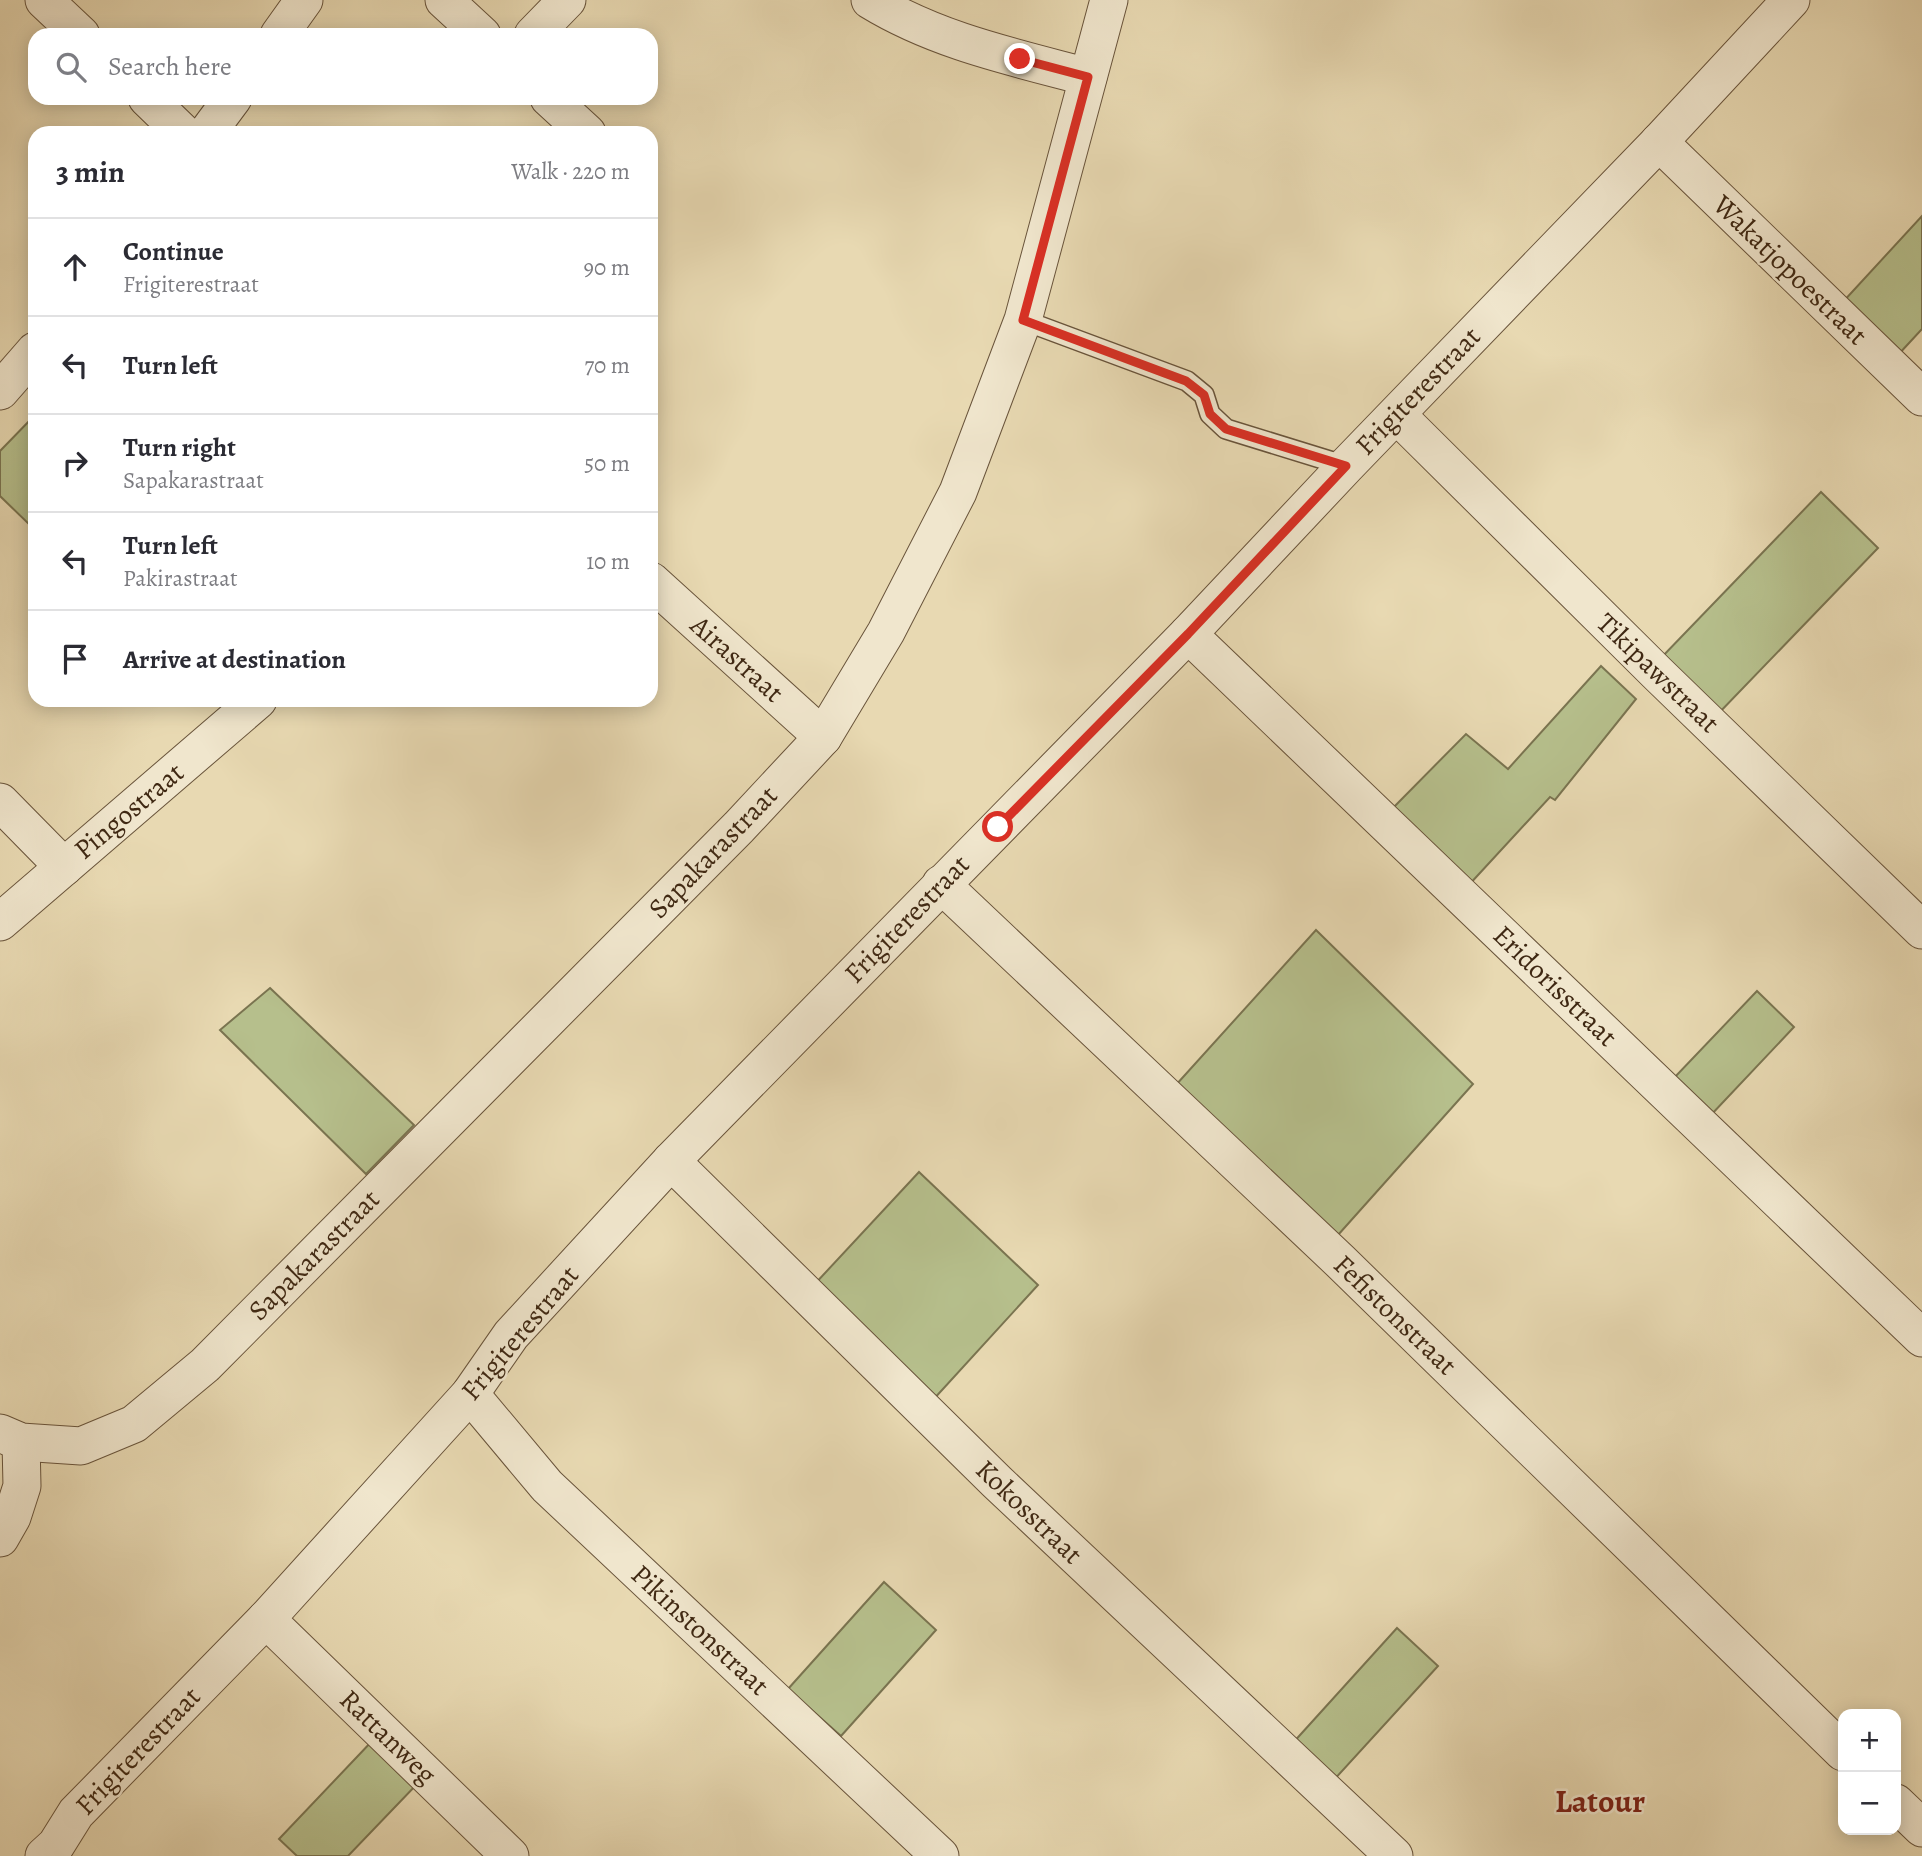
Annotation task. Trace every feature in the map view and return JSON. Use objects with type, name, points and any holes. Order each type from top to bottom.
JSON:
[{"type":"street","points":[[44,0],[74,28]]},
{"type":"street","points":[[284,28],[304,0]]},
{"type":"street","points":[[444,0],[474,28]]},
{"type":"street","points":[[540,28],[567,0]]},
{"type":"street","points":[[870,0],[924,29],[975,47],[1088,77]]},
{"type":"street","name":"Sapakarastraat","points":[[10,1437],[81,1446],[134,1423],[205,1365],[730,837],[822,737],[886,632],[958,492],[1023,320],[1109,0]]},
{"type":"street","name":"Frigiterestraat","points":[[44,1856],[56,1844],[76,1812],[266,1619],[470,1394],[511,1335],[671,1161],[1188,634],[1791,0]]},
{"type":"street","points":[[154,105],[176,126]]},
{"type":"street","points":[[212,126],[228,105]]},
{"type":"street","points":[[557,105],[579,126]]},
{"type":"street","name":"Wakatjopoestraat","points":[[1658,142],[1922,397]]},
{"type":"street","points":[[0,391],[28,359]]},
{"type":"street","name":"Tikipawstraat","points":[[1396,415],[1922,930]]},
{"type":"street","name":"Airastraat","points":[[658,587],[822,737]]},
{"type":"street","name":"Eridorisstraat","points":[[1188,634],[1922,1338]]},
{"type":"street","name":"Pingostraat","points":[[0,922],[250,707]]},
{"type":"street","points":[[0,802],[64,867]]},
{"type":"street","name":"Fefistonstraat","points":[[941,884],[1341,1262],[1838,1747]]},
{"type":"street","name":"Kokosstraat","points":[[671,1161],[997,1482],[1394,1856]]},
{"type":"street","name":"Pikinstonstraat","points":[[470,1394],[547,1486],[940,1856]]},
{"type":"street","points":[[4,1523],[22,1486],[10,1437]]},
{"type":"street","name":"Rattanweg","points":[[266,1619],[510,1856]]},
{"type":"street","points":[[1901,1808],[1922,1828]]},
{"type":"lane","points":[[1023,320],[1186,381],[1204,395],[1210,414],[1226,429],[1346,466]]},
{"type":"green space","points":[[1922,216],[1922,329],[1897,356],[1841,304]]},
{"type":"green space","points":[[28,422],[28,523],[0,496],[0,451]]},
{"type":"green space","points":[[1821,492],[1878,548],[1716,716],[1659,660]]},
{"type":"green space","points":[[1601,666],[1636,699],[1555,800],[1550,797],[1467,887],[1387,814],[1466,734],[1508,769]]},
{"type":"green space","points":[[1316,930],[1473,1084],[1338,1235],[1175,1086]]},
{"type":"green space","points":[[270,988],[414,1125],[366,1174],[220,1030]]},
{"type":"green space","points":[[1757,991],[1794,1027],[1710,1116],[1673,1079]]},
{"type":"green space","points":[[919,1172],[1038,1285],[932,1401],[812,1287]]},
{"type":"green space","points":[[884,1582],[936,1630],[841,1736],[788,1689]]},
{"type":"green space","points":[[1397,1628],[1438,1666],[1332,1782],[1291,1745]]},
{"type":"green space","points":[[374,1739],[419,1782],[348,1856],[297,1856],[279,1839]]},
{"type":"district","name":"Latour","points":[[1600,1801]]},
{"type":"route","points":[[998,827],[1188,634],[1346,466],[1226,429],[1210,414],[1204,395],[1186,381],[1023,320],[1088,77],[1020,59]]}]
